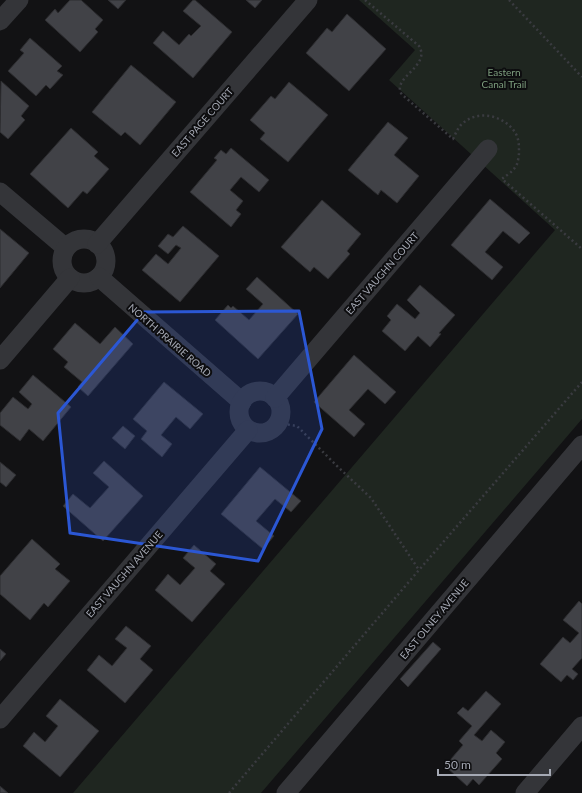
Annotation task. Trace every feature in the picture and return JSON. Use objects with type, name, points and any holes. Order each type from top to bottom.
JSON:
[{"type":"street","points":[[0,22],[18,0]]},
{"type":"street","name":"EAST PAGE COURT","points":[[97,244],[308,0]]},
{"type":"street","name":"EAST VAUGHN COURT","points":[[275,398],[488,149]]},
{"type":"street","points":[[0,192],[66,248]]},
{"type":"street","points":[[84,239],[97,244],[104,254],[105,260],[105,266],[99,277],[88,283],[81,283],[70,278],[62,267],[63,254],[66,248],[77,240],[84,239]]},
{"type":"street","name":"NORTH PRAIRIE ROAD","points":[[99,277],[242,402]]},
{"type":"street","points":[[0,360],[70,278]]},
{"type":"street","points":[[264,392],[275,398],[279,403],[281,416],[274,428],[261,434],[248,430],[241,422],[240,417],[240,407],[246,397],[251,393],[264,392]]},
{"type":"street","name":"EAST VAUGHN AVENUE","points":[[0,719],[248,430]]},
{"type":"street","name":"EAST OLNEY AVENUE","points":[[286,793],[582,445]]},
{"type":"street","points":[[525,793],[582,726]]},
{"type":"path","points":[[365,0],[419,46],[422,51],[421,60],[402,83],[400,88],[401,93],[453,139],[463,123],[470,118],[478,116],[487,115],[495,117],[512,128],[517,135],[519,156],[517,164],[502,180],[582,249]]},
{"type":"path","points":[[509,0],[582,77]]},
{"type":"path","points":[[579,74],[582,71]]},
{"type":"path","points":[[229,793],[582,382]]},
{"type":"path","points":[[278,423],[297,426],[371,498],[419,570]]},
{"type":"highlighted area","points":[[299,311],[322,429],[258,561],[70,533],[58,413],[144,312]]},
{"type":"green space","name":"Eastern Canal Trail","points":[[359,0],[582,0],[582,419],[261,793],[73,793],[555,230],[389,80],[415,50]]},
{"type":"building","points":[[70,0],[81,0],[103,20],[95,29],[98,32],[80,52],[45,20],[55,9],[58,13]]},
{"type":"building","points":[[108,0],[126,0],[118,9]]},
{"type":"building","points":[[193,0],[195,0],[232,32],[193,78],[153,43],[163,31],[179,45],[189,34],[191,36],[201,26],[183,11]]},
{"type":"building","points":[[246,0],[262,0],[255,8]]},
{"type":"building","points":[[347,14],[386,49],[349,91],[306,53],[327,28],[332,32]]},
{"type":"building","points":[[30,38],[62,66],[57,71],[63,75],[50,89],[46,85],[36,96],[8,71],[24,53],[20,50]]},
{"type":"building","points":[[131,65],[176,102],[140,145],[125,132],[121,136],[92,112]]},
{"type":"building","points":[[1,81],[29,106],[21,116],[25,120],[8,139],[0,132]]},
{"type":"building","points":[[289,82],[328,115],[288,162],[260,139],[265,133],[250,120],[271,96],[275,99]]},
{"type":"building","points":[[388,122],[408,138],[394,155],[419,176],[397,203],[381,190],[378,195],[348,170]]},
{"type":"building","points":[[71,128],[98,152],[94,156],[109,169],[87,194],[83,191],[68,208],[30,174]]},
{"type":"building","points":[[231,148],[269,180],[259,192],[241,177],[230,190],[243,201],[236,210],[241,214],[231,227],[190,192],[217,160],[214,158],[221,150],[226,154]]},
{"type":"building","points":[[490,199],[530,233],[519,244],[503,231],[485,252],[503,267],[492,280],[451,245]]},
{"type":"building","points":[[322,200],[361,234],[347,251],[350,254],[328,279],[314,267],[310,272],[281,247]]},
{"type":"building","points":[[183,226],[219,256],[180,302],[142,270],[156,254],[168,264],[181,248],[176,245],[168,254],[158,246],[168,234],[173,237]]},
{"type":"building","points":[[0,229],[29,253],[0,288]]},
{"type":"building","points":[[257,277],[298,314],[258,359],[215,320],[228,305],[231,308],[233,306],[249,320],[263,304],[246,289]]},
{"type":"building","points":[[420,285],[455,315],[439,333],[441,334],[430,347],[418,336],[405,351],[382,331],[391,320],[387,316],[397,304],[415,319],[420,313],[407,300]]},
{"type":"building","points":[[75,323],[100,344],[115,327],[133,344],[88,396],[78,387],[82,382],[64,367],[68,362],[53,349]]},
{"type":"building","points":[[354,355],[396,392],[385,404],[368,389],[349,410],[365,424],[354,437],[314,402]]},
{"type":"building","points":[[33,375],[71,407],[43,441],[29,429],[20,441],[0,425],[0,413],[13,397],[28,409],[32,404],[19,392]]},
{"type":"building","points":[[164,382],[203,414],[190,429],[176,417],[161,435],[172,444],[162,457],[141,439],[147,431],[133,419]]},
{"type":"building","points":[[123,426],[135,436],[125,449],[112,438]]},
{"type":"building","points":[[104,461],[143,496],[103,541],[63,506],[73,494],[90,508],[109,487],[93,473]]},
{"type":"building","points":[[0,462],[16,475],[6,487],[0,482]]},
{"type":"building","points":[[260,467],[301,501],[291,512],[275,499],[256,521],[274,536],[263,549],[221,514]]},
{"type":"building","points":[[32,539],[60,564],[55,569],[70,581],[48,607],[44,603],[30,620],[0,594],[0,576]]},
{"type":"building","points":[[194,545],[216,564],[210,571],[225,584],[192,622],[155,590],[168,574],[180,585],[195,568],[183,558]]},
{"type":"building","points":[[579,601],[582,604],[582,658],[572,669],[578,674],[573,680],[567,675],[561,682],[540,664],[563,637],[570,643],[579,633],[563,620]]},
{"type":"building","points":[[126,626],[151,646],[140,659],[153,670],[125,703],[87,670],[99,655],[112,666],[127,648],[115,639]]},
{"type":"building","points":[[433,642],[441,649],[408,687],[400,679]]},
{"type":"building","points":[[0,649],[6,654],[0,661]]},
{"type":"building","points":[[486,691],[501,704],[474,735],[482,741],[491,730],[505,742],[496,753],[502,759],[479,785],[473,779],[467,786],[445,766],[463,745],[459,741],[472,726],[457,713],[463,707],[468,711]]},
{"type":"building","points":[[60,699],[99,731],[60,777],[23,746],[34,732],[45,742],[58,726],[46,716]]},
{"type":"building","points":[[0,786],[8,793],[0,793]]}]
